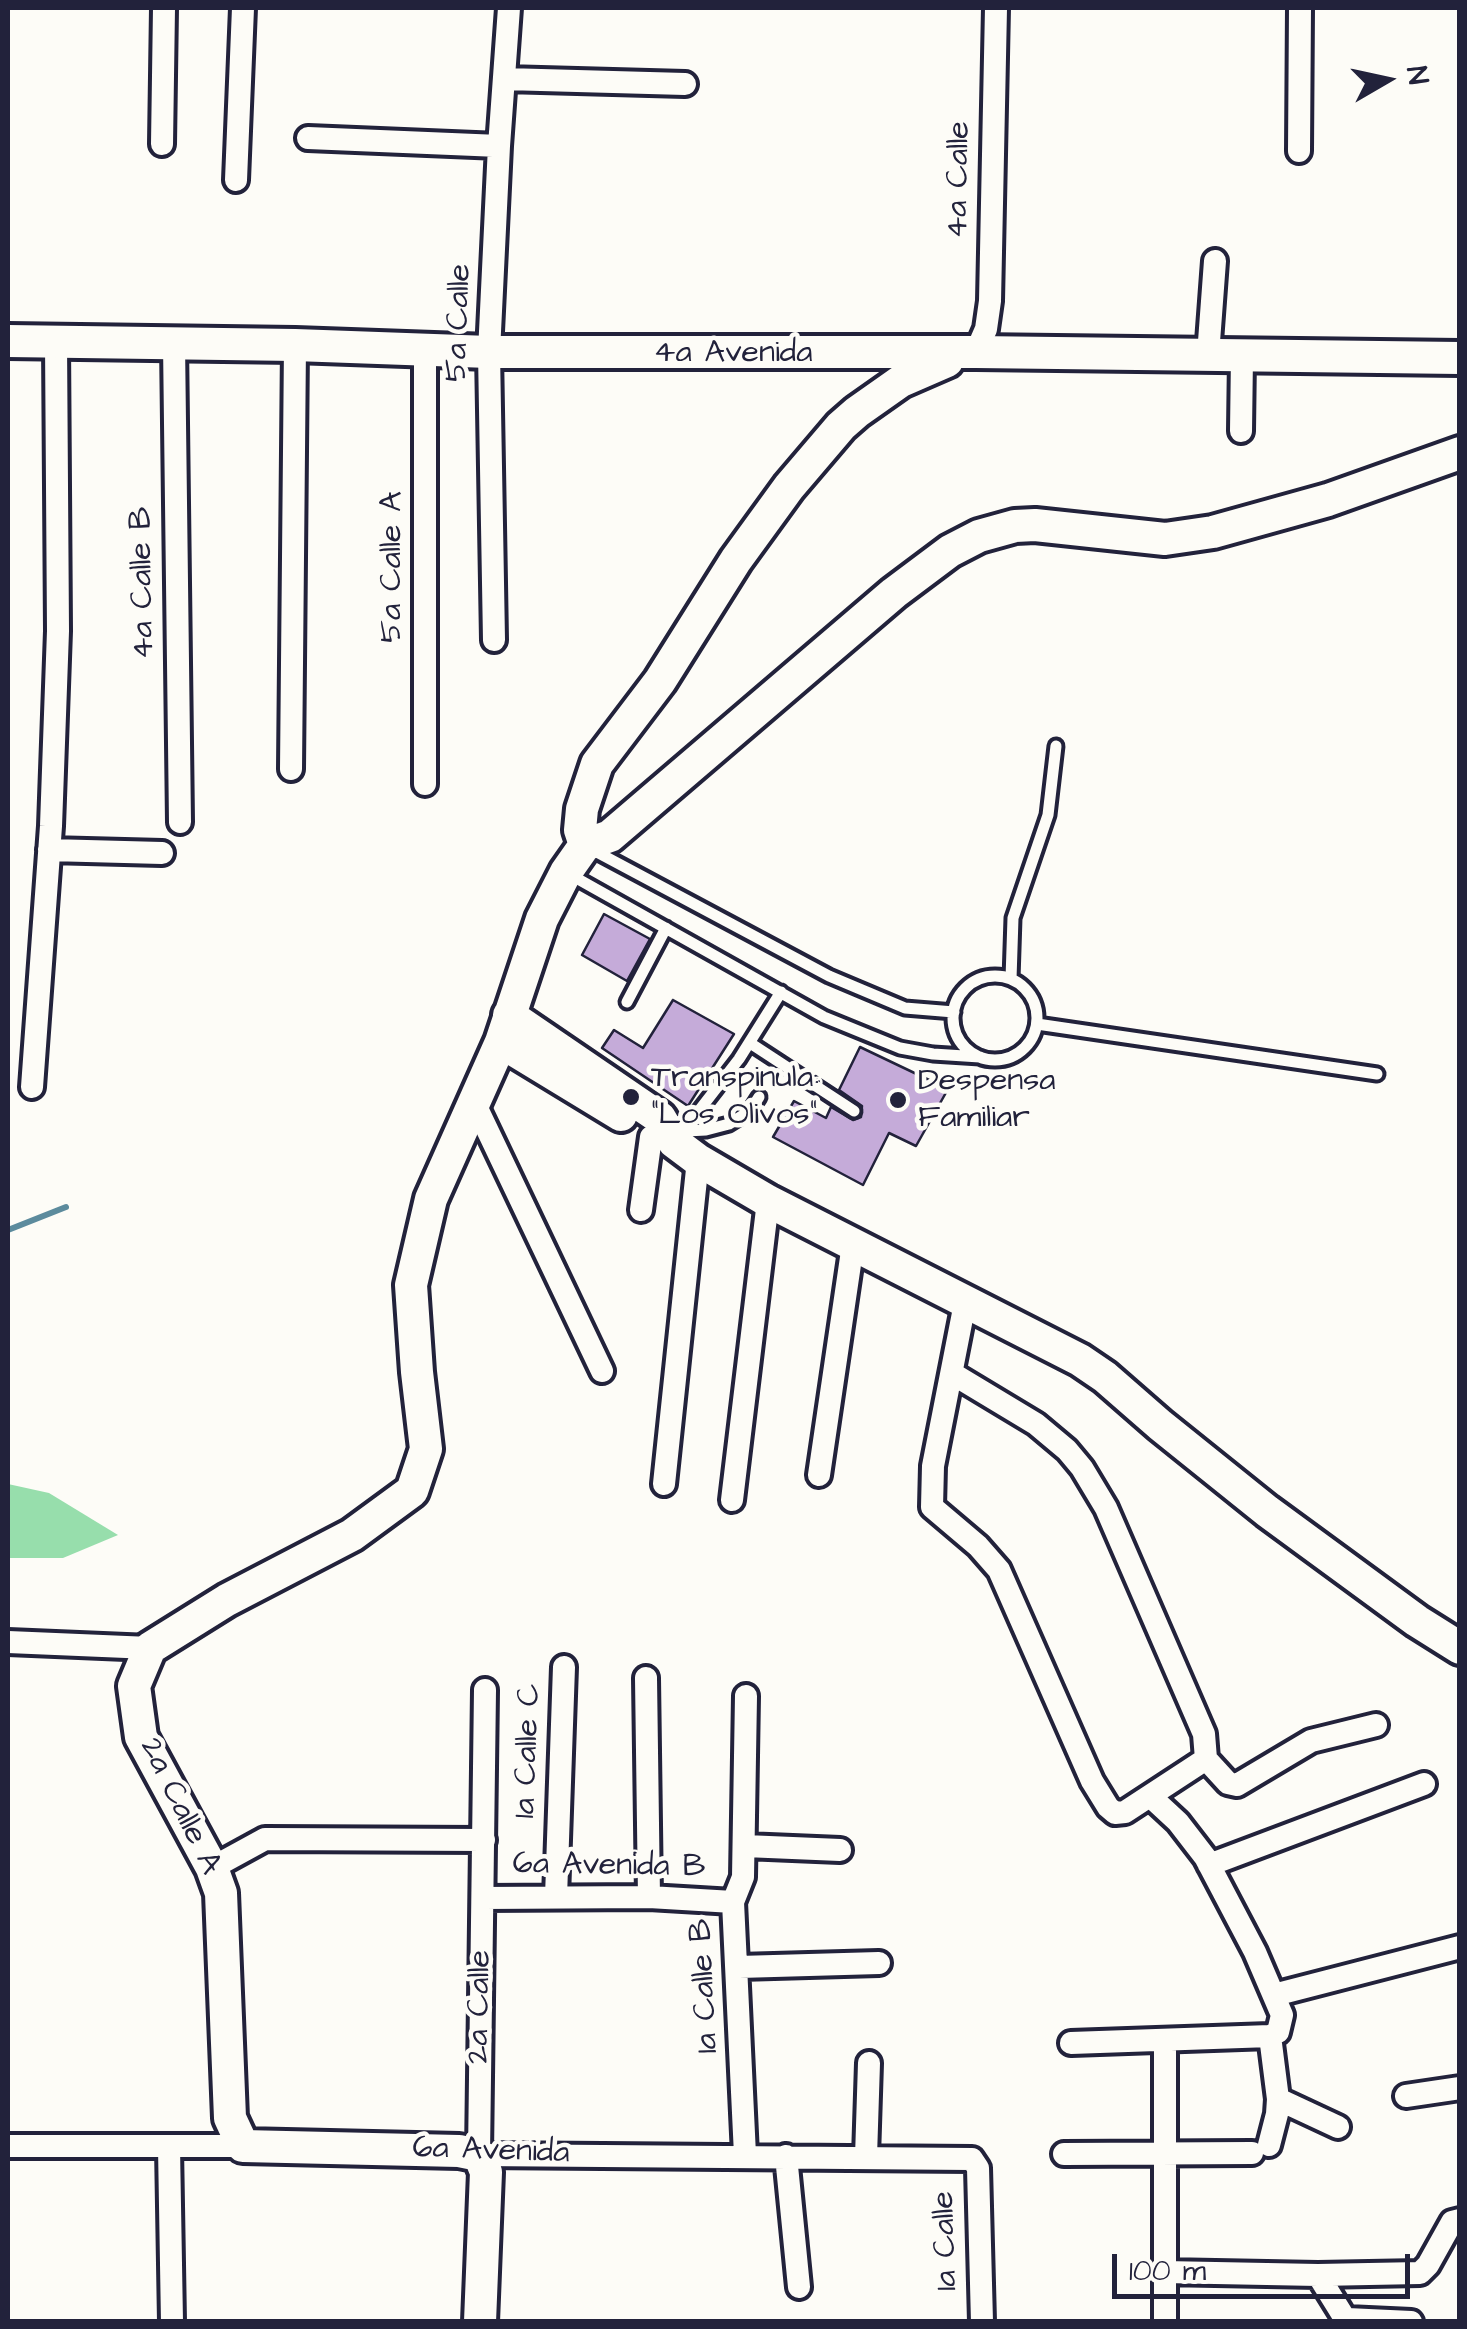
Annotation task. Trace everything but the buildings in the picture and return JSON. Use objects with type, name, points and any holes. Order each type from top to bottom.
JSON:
[{"type":"street","points":[[162,144],[164,8]]},
{"type":"street","points":[[236,180],[243,8]]},
{"type":"street","name":"5a Calle","points":[[494,640],[489,352],[509,8]]},
{"type":"street","name":"4a Calle","points":[[976,352],[986,329],[990,301],[996,8]]},
{"type":"street","points":[[1299,150],[1300,8]]},
{"type":"street","points":[[505,79],[685,84]]},
{"type":"street","points":[[308,138],[499,146]]},
{"type":"street","points":[[1208,355],[1214,261]]},
{"type":"street","name":"4a Avenida","points":[[8,341],[295,344],[489,352],[976,352],[1460,358]]},
{"type":"street","points":[[32,1087],[49,850],[58,632],[56,342]]},
{"type":"street","name":"4a Calle B","points":[[174,343],[180,822]]},
{"type":"street","points":[[292,769],[295,344]]},
{"type":"street","name":"5a Calle A","points":[[425,350],[425,784]]},
{"type":"street","points":[[585,845],[580,830],[582,809],[596,764],[660,681],[736,560],[789,487],[840,426],[866,405],[918,372],[976,352]]},
{"type":"street","points":[[1242,356],[1242,431]]},
{"type":"street","points":[[8,1642],[150,1648],[227,1600],[352,1534],[412,1491],[426,1450],[411,1285],[432,1199],[505,1028],[542,918],[585,845],[610,836],[894,593],[950,551],[979,536],[1035,524],[1152,538],[1213,532],[1328,500],[1460,453]]},
{"type":"street","points":[[49,850],[162,853]]},
{"type":"street","points":[[505,1028],[535,1062],[678,1142],[768,1201],[1080,1360],[1106,1377],[1267,1511],[1417,1622],[1460,1648]]},
{"type":"street","points":[[505,1028],[660,1118],[678,1142],[664,1484]]},
{"type":"street","points":[[480,1089],[519,1062],[535,1062]]},
{"type":"street","points":[[480,1089],[602,1371]]},
{"type":"street","points":[[640,1210],[678,1142]]},
{"type":"street","points":[[732,1500],[768,1201]]},
{"type":"street","points":[[819,1475],[854,1244]]},
{"type":"street","points":[[966,1303],[933,1466],[932,1507],[978,1546],[999,1570],[1108,1807],[1120,1813],[1206,1759]]},
{"type":"street","points":[[952,1374],[1036,1424],[1066,1450],[1094,1486],[1204,1734],[1206,1759],[1228,1783],[1237,1785],[1311,1741],[1376,1725]]},
{"type":"street","name":"2a Calle A","points":[[150,1648],[134,1686],[141,1737],[212,1868],[221,1893],[230,2118],[243,2146]]},
{"type":"street","name":"1a Calle C","points":[[556,1897],[564,1667]]},
{"type":"street","name":"1a Calle B","points":[[646,1678],[649,1898]]},
{"type":"street","name":"2a Calle","points":[[480,2322],[486,2172],[479,2155],[485,1690]]},
{"type":"street","name":"1a Calle B","points":[[745,2154],[734,1902],[742,1884],[746,1696]]},
{"type":"street","points":[[1209,1865],[1424,1784]]},
{"type":"street","points":[[1071,2042],[1270,2036],[1278,2032],[1283,2021],[1274,1994],[1209,1865],[1190,1836],[1151,1797]]},
{"type":"street","points":[[212,1868],[265,1839],[484,1840]]},
{"type":"street","name":"6a Avenida B","points":[[744,1846],[840,1850]]},
{"type":"street","name":"6a Avenida B","points":[[483,1898],[734,1902]]},
{"type":"street","points":[[1274,1994],[1460,1946]]},
{"type":"street","points":[[739,1967],[880,1963]]},
{"type":"street","points":[[1064,2154],[1165,2156],[1260,2149],[1278,2098],[1270,2036]]},
{"type":"street","points":[[1165,2042],[1165,2322]]},
{"type":"street","points":[[866,2156],[869,2063]]},
{"type":"street","points":[[1406,2096],[1460,2088]]},
{"type":"street","points":[[1278,2098],[1338,2127]]},
{"type":"street","name":"6a Avenida","points":[[8,2146],[243,2146],[460,2151],[479,2155],[745,2154],[974,2160]]},
{"type":"street","points":[[169,2148],[172,2322]]},
{"type":"street","points":[[786,2156],[798,2287]]},
{"type":"street","name":"1a Calle","points":[[974,2160],[978,2168],[982,2322]]},
{"type":"street","points":[[1164,2272],[1318,2276],[1420,2273],[1452,2222],[1460,2220]]},
{"type":"street","points":[[1318,2276],[1347,2320],[1410,2322]]},
{"type":"lane","points":[[1011,979],[1013,918],[1048,815],[1056,746]]},
{"type":"lane","points":[[585,845],[830,976],[904,1008],[954,1012]]},
{"type":"lane","points":[[566,872],[824,1017],[900,1048],[980,1057],[1005,1058],[1017,1054],[1036,1024],[1034,1002],[1021,984],[1011,979],[988,976],[976,980],[958,999],[954,1012],[956,1033],[980,1057]]},
{"type":"lane","points":[[626,1002],[666,928]]},
{"type":"lane","points":[[678,1142],[782,992]]},
{"type":"lane","points":[[1036,1024],[1378,1074]]},
{"type":"lane","points":[[750,1043],[854,1112]]},
{"type":"lane","points":[[678,1142],[740,1119],[759,1097]]},
{"type":"green space","points":[[8,1484],[49,1493],[118,1535],[63,1558],[8,1558]]},
{"type":"waterway","points":[[8,1230],[66,1207]]},
{"type":"place","name":"Transpinula: \"Los Olivos\"","points":[[631,1097]]},
{"type":"place","name":"Despensa Familiar","points":[[898,1100]]}]
